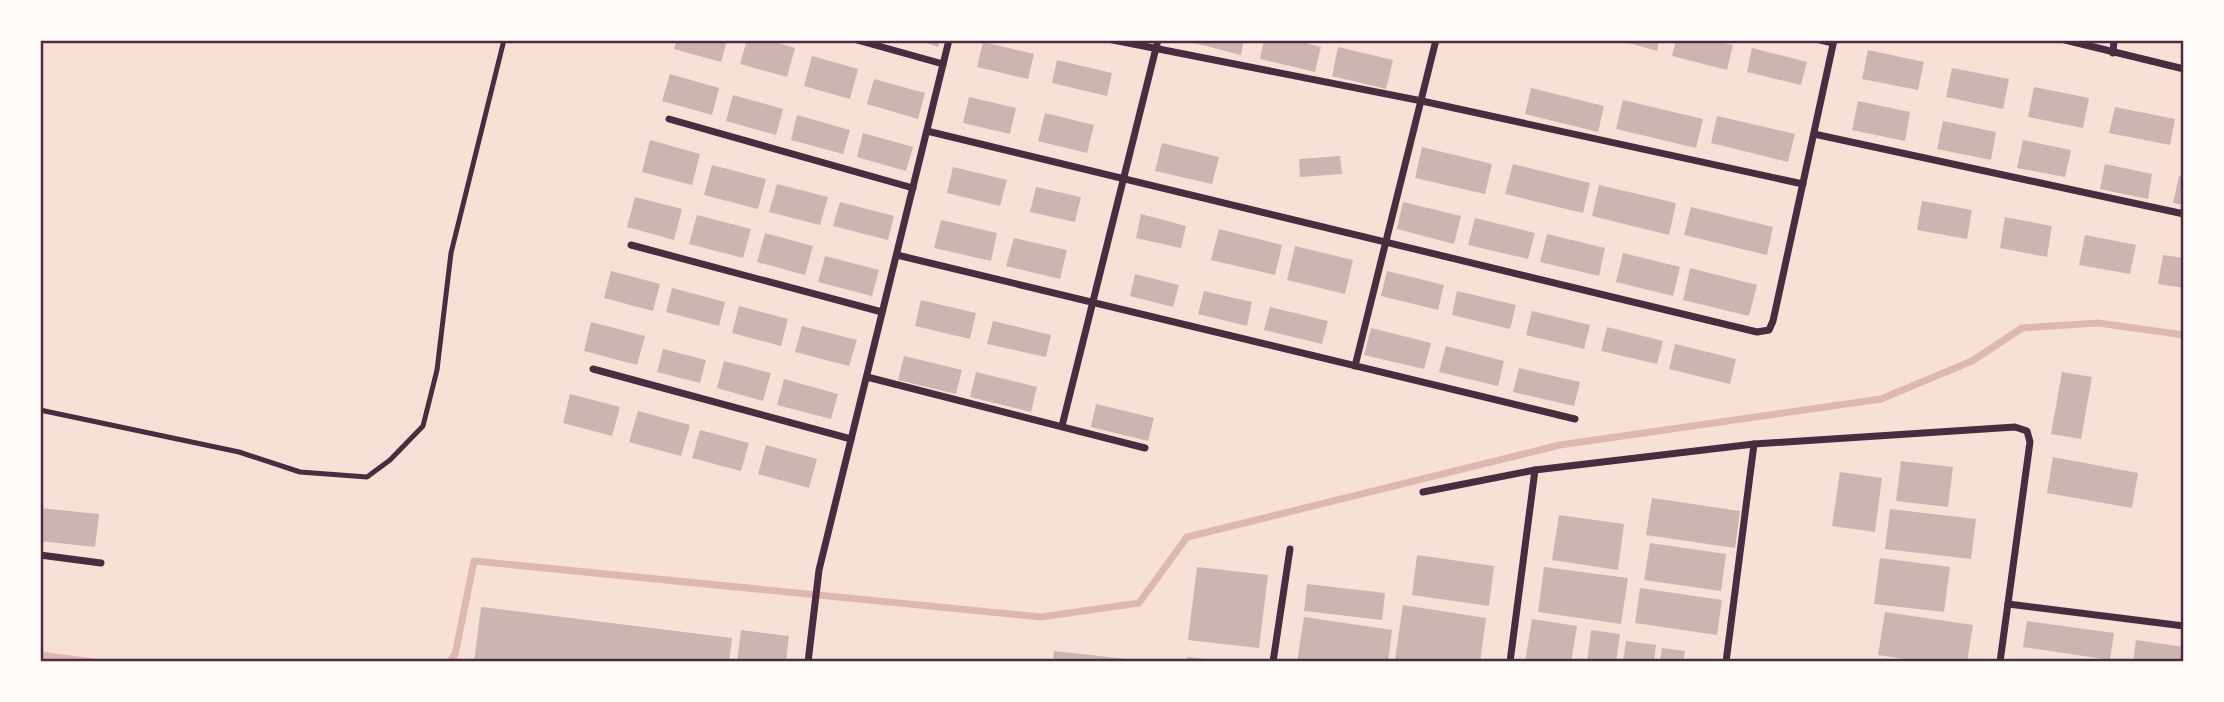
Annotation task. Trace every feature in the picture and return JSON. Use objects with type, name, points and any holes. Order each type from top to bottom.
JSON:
[{"type":"street","points":[[857,40],[943,64]]},
{"type":"street","points":[[808,662],[819,570],[949,40]]},
{"type":"street","points":[[1113,40],[1422,101],[1803,184]]},
{"type":"street","points":[[1062,426],[1158,40]]},
{"type":"street","points":[[1355,366],[1436,40]]},
{"type":"street","points":[[927,131],[1758,332],[1769,330],[1773,321],[1834,42],[1820,40]]},
{"type":"street","points":[[2065,40],[2184,69]]},
{"type":"street","points":[[2113,53],[2114,40]]},
{"type":"street","points":[[668,119],[913,188]]},
{"type":"street","points":[[1814,134],[2184,214]]},
{"type":"street","points":[[631,246],[882,312]]},
{"type":"street","points":[[897,255],[1575,419]]},
{"type":"street","points":[[593,369],[851,439]]},
{"type":"street","points":[[867,377],[1146,448]]},
{"type":"street","points":[[1423,492],[1535,470],[1754,444],[2015,427],[2027,431],[2030,442],[2000,662]]},
{"type":"street","points":[[1726,662],[1754,444]]},
{"type":"street","points":[[1510,662],[1535,470]]},
{"type":"street","points":[[1273,662],[1290,549]]},
{"type":"street","points":[[40,555],[101,563]]},
{"type":"street","points":[[2008,604],[2184,626]]},
{"type":"lane","points":[[40,410],[239,452],[300,472],[367,477],[390,460],[423,426],[437,370],[452,253],[504,40]]},
{"type":"building","points":[[677,40],[727,40],[721,62],[674,49]]},
{"type":"building","points":[[747,40],[769,40],[795,48],[787,77],[740,64]]},
{"type":"building","points":[[918,40],[940,40],[938,47]]},
{"type":"building","points":[[1183,40],[1244,40],[1241,55]]},
{"type":"building","points":[[1264,40],[1293,40],[1321,47],[1315,72],[1260,59]]},
{"type":"building","points":[[1618,40],[1659,40],[1657,51]]},
{"type":"building","points":[[1676,40],[1711,40],[1733,45],[1727,70],[1672,56]]},
{"type":"building","points":[[983,42],[1034,54],[1028,79],[977,67]]},
{"type":"building","points":[[1338,47],[1393,60],[1386,89],[1332,76]]},
{"type":"building","points":[[1752,48],[1807,62],[1801,85],[1747,72]]},
{"type":"building","points":[[1868,50],[1924,62],[1918,90],[1862,79]]},
{"type":"building","points":[[812,56],[858,69],[850,99],[804,86]]},
{"type":"building","points":[[1057,60],[1112,73],[1107,96],[1052,83]]},
{"type":"building","points":[[1952,68],[2009,79],[2003,109],[1946,97]]},
{"type":"building","points":[[670,74],[719,88],[712,115],[662,101]]},
{"type":"building","points":[[874,79],[925,93],[918,119],[867,104]]},
{"type":"building","points":[[2034,87],[2089,98],[2083,128],[2028,117]]},
{"type":"building","points":[[1531,88],[1604,106],[1598,132],[1525,114]]},
{"type":"building","points":[[733,95],[783,109],[776,135],[726,121]]},
{"type":"building","points":[[969,97],[1016,108],[1010,134],[963,123]]},
{"type":"building","points":[[1623,100],[1703,119],[1696,148],[1616,129]]},
{"type":"building","points":[[1858,101],[1910,112],[1905,141],[1852,130]]},
{"type":"building","points":[[2115,107],[2175,119],[2170,145],[2109,133]]},
{"type":"building","points":[[1045,113],[1094,125],[1087,153],[1038,141]]},
{"type":"building","points":[[797,115],[850,130],[843,154],[791,140]]},
{"type":"building","points":[[1717,116],[1795,134],[1788,162],[1711,143]]},
{"type":"building","points":[[1943,121],[1996,132],[1991,160],[1937,149]]},
{"type":"building","points":[[863,133],[913,147],[906,171],[857,157]]},
{"type":"building","points":[[650,140],[700,154],[692,185],[642,172]]},
{"type":"building","points":[[2023,140],[2071,150],[2065,177],[2017,168]]},
{"type":"building","points":[[1162,143],[1219,157],[1212,184],[1155,171]]},
{"type":"building","points":[[1422,147],[1492,164],[1485,194],[1415,178]]},
{"type":"building","points":[[1340,156],[1342,174],[1300,177],[1299,159]]},
{"type":"building","points":[[1513,164],[1590,183],[1583,213],[1505,194]]},
{"type":"building","points":[[2105,164],[2152,174],[2148,199],[2100,189]]},
{"type":"building","points":[[712,165],[766,179],[758,209],[704,195]]},
{"type":"building","points":[[953,167],[1007,180],[1000,206],[947,193]]},
{"type":"building","points":[[2179,176],[2184,177],[2184,205],[2173,203]]},
{"type":"building","points":[[777,184],[828,197],[820,225],[769,212]]},
{"type":"building","points":[[1599,185],[1676,203],[1669,235],[1592,216]]},
{"type":"building","points":[[1036,187],[1081,197],[1075,222],[1030,212]]},
{"type":"building","points":[[635,197],[682,209],[674,240],[627,227]]},
{"type":"building","points":[[1922,201],[1972,210],[1967,239],[1917,230]]},
{"type":"building","points":[[840,202],[894,216],[888,240],[833,226]]},
{"type":"building","points":[[1403,202],[1461,216],[1454,244],[1397,229]]},
{"type":"building","points":[[1691,207],[1773,227],[1767,255],[1684,235]]},
{"type":"building","points":[[1141,214],[1186,226],[1181,248],[1136,238]]},
{"type":"building","points":[[697,215],[751,229],[743,258],[689,244]]},
{"type":"building","points":[[2005,217],[2052,226],[2047,257],[2000,248]]},
{"type":"building","points":[[1475,218],[1535,233],[1528,259],[1468,245]]},
{"type":"building","points":[[941,220],[997,233],[991,261],[934,248]]},
{"type":"building","points":[[1219,229],[1282,245],[1275,275],[1211,260]]},
{"type":"building","points":[[765,233],[813,246],[805,275],[757,262]]},
{"type":"building","points":[[1547,234],[1605,248],[1599,276],[1540,262]]},
{"type":"building","points":[[2085,235],[2136,245],[2130,274],[2079,265]]},
{"type":"building","points":[[1014,238],[1067,250],[1060,279],[1006,266]]},
{"type":"building","points":[[1295,246],[1353,260],[1345,294],[1287,280]]},
{"type":"building","points":[[1623,253],[1680,267],[1673,296],[1616,282]]},
{"type":"building","points":[[2163,255],[2184,258],[2184,288],[2158,284]]},
{"type":"building","points":[[825,256],[879,270],[872,296],[818,282]]},
{"type":"building","points":[[1690,268],[1757,285],[1749,316],[1683,300]]},
{"type":"building","points":[[611,271],[660,284],[653,311],[604,298]]},
{"type":"building","points":[[1387,271],[1444,285],[1438,310],[1381,296]]},
{"type":"building","points":[[1135,274],[1179,285],[1173,307],[1130,296]]},
{"type":"building","points":[[672,288],[725,302],[719,326],[666,312]]},
{"type":"building","points":[[1204,291],[1252,302],[1247,326],[1198,314]]},
{"type":"building","points":[[1457,291],[1516,305],[1510,329],[1452,315]]},
{"type":"building","points":[[921,300],[976,313],[970,339],[915,326]]},
{"type":"building","points":[[739,306],[788,319],[781,346],[732,333]]},
{"type":"building","points":[[1270,307],[1328,321],[1322,344],[1264,330]]},
{"type":"building","points":[[1532,311],[1590,325],[1584,349],[1526,335]]},
{"type":"building","points":[[993,321],[1051,335],[1046,357],[987,344]]},
{"type":"building","points":[[591,322],[645,336],[637,365],[584,351]]},
{"type":"building","points":[[802,326],[857,340],[849,366],[795,352]]},
{"type":"building","points":[[1607,327],[1663,341],[1657,364],[1601,351]]},
{"type":"building","points":[[1371,328],[1431,343],[1424,369],[1364,355]]},
{"type":"building","points":[[1675,344],[1736,359],[1730,384],[1669,369]]},
{"type":"building","points":[[1446,346],[1504,361],[1498,386],[1439,372]]},
{"type":"building","points":[[663,349],[706,360],[700,383],[657,372]]},
{"type":"building","points":[[904,356],[962,370],[956,394],[898,380]]},
{"type":"building","points":[[724,361],[771,373],[763,401],[717,388]]},
{"type":"building","points":[[1519,368],[1580,382],[1574,406],[1513,392]]},
{"type":"building","points":[[976,372],[1037,387],[1031,412],[970,397]]},
{"type":"building","points":[[2062,372],[2092,377],[2081,439],[2051,434]]},
{"type":"building","points":[[784,379],[838,394],[831,419],[777,405]]},
{"type":"building","points":[[570,394],[620,407],[612,436],[563,423]]},
{"type":"building","points":[[1096,404],[1154,418],[1148,441],[1091,427]]},
{"type":"building","points":[[638,411],[690,425],[681,456],[629,442]]},
{"type":"building","points":[[700,430],[749,443],[741,471],[692,458]]},
{"type":"building","points":[[766,445],[817,459],[809,488],[758,474]]},
{"type":"building","points":[[2053,457],[2138,473],[2132,508],[2047,493]]},
{"type":"building","points":[[1901,461],[1953,467],[1948,507],[1896,501]]},
{"type":"building","points":[[1840,472],[1882,478],[1875,532],[1832,526]]},
{"type":"building","points":[[1652,498],[1740,511],[1735,548],[1646,535]]},
{"type":"building","points":[[40,508],[99,514],[95,547],[40,541]]},
{"type":"building","points":[[1890,509],[1976,519],[1971,559],[1885,549]]},
{"type":"building","points":[[1559,515],[1624,524],[1618,570],[1552,560]]},
{"type":"building","points":[[1650,543],[1726,554],[1721,591],[1644,580]]},
{"type":"building","points":[[1417,555],[1494,566],[1489,606],[1412,595]]},
{"type":"building","points":[[1880,558],[1950,567],[1944,612],[1874,604]]},
{"type":"building","points":[[1197,567],[1268,575],[1259,648],[1188,640]]},
{"type":"building","points":[[1544,567],[1628,578],[1621,624],[1538,612]]},
{"type":"building","points":[[1307,584],[1385,593],[1382,620],[1304,611]]},
{"type":"building","points":[[1640,588],[1722,600],[1717,635],[1635,623]]},
{"type":"building","points":[[1403,605],[1486,618],[1480,662],[1413,662],[1395,659]]},
{"type":"building","points":[[481,607],[732,638],[729,662],[474,662]]},
{"type":"building","points":[[1885,612],[1973,625],[1967,662],[1925,662],[1878,655]]},
{"type":"building","points":[[1304,617],[1392,630],[1388,662],[1297,662]]},
{"type":"building","points":[[1532,619],[1577,626],[1571,662],[1525,662]]},
{"type":"building","points":[[2027,621],[2114,633],[2110,660],[2023,647]]},
{"type":"building","points":[[741,630],[789,636],[786,662],[737,662]]},
{"type":"building","points":[[1591,630],[1620,634],[1616,662],[1587,662]]},
{"type":"building","points":[[2136,640],[2184,647],[2184,662],[2133,662]]},
{"type":"building","points":[[1626,641],[1656,645],[1654,662],[1623,662]]},
{"type":"building","points":[[1662,648],[1685,651],[1683,662],[1660,662]]},
{"type":"building","points":[[1054,651],[1136,660],[1136,662],[1053,662]]},
{"type":"building","points":[[1187,657],[1217,660],[1217,662],[1186,662]]},
{"type":"waterway","points":[[449,662],[455,655],[474,561],[1041,617],[1139,603],[1187,537],[1560,445],[1881,399],[1972,361],[2022,328],[2098,323],[2184,335]]},
{"type":"waterway","points":[[40,655],[94,662]]}]
